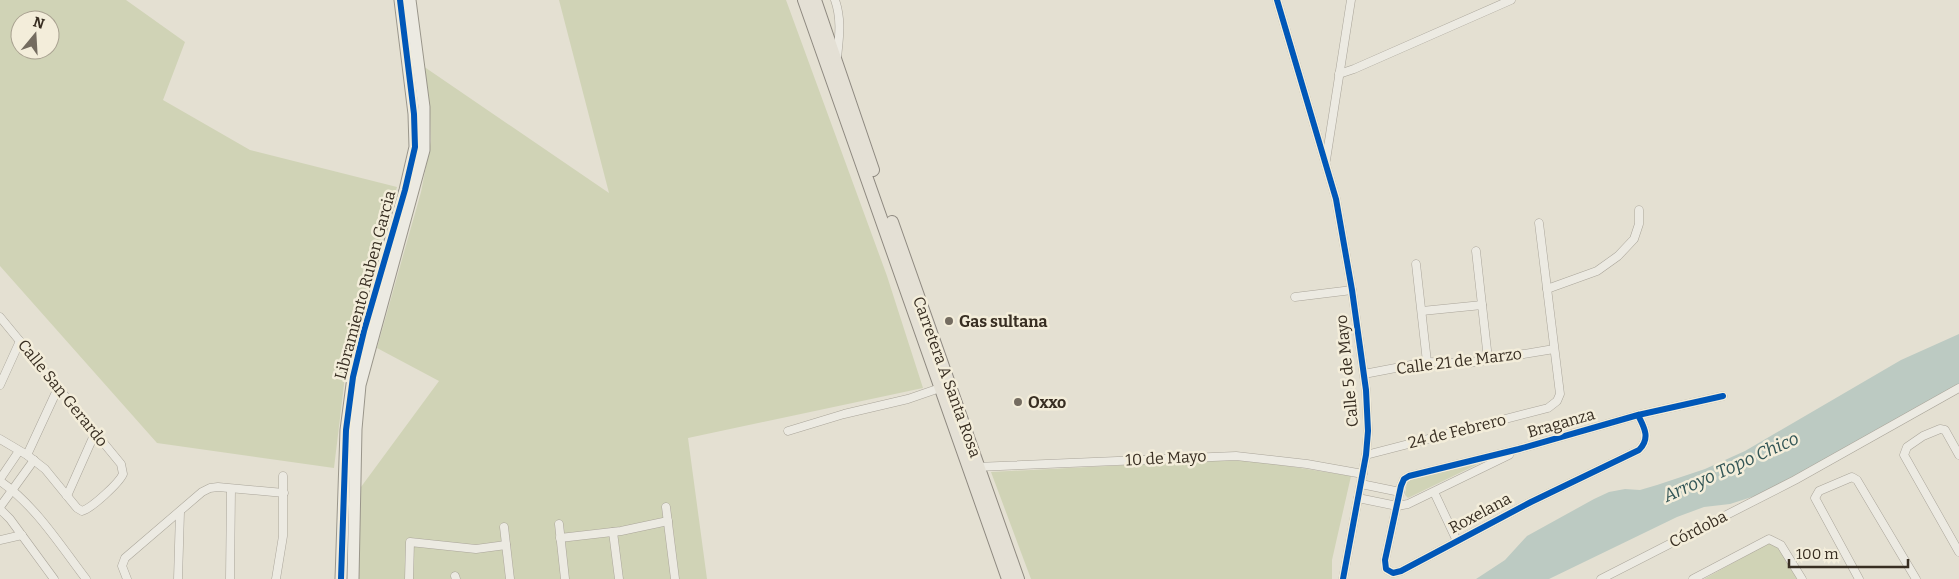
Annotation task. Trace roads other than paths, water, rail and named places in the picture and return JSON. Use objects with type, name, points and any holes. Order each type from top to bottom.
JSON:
[{"type":"main road","points":[[804,0],[832,84],[871,176]]},
{"type":"main road","points":[[815,0],[871,176]]},
{"type":"main road","name":"Carretera A Santa Rosa","points":[[871,176],[940,388],[974,467],[1018,579]]},
{"type":"main road","name":"Carretera A Santa Rosa","points":[[871,176],[974,467],[1008,579]]},
{"type":"street","name":"Libramiento Ruben Garcia","points":[[342,579],[346,430],[353,377],[364,331],[405,190],[415,147],[414,114],[400,0]]},
{"type":"street","name":"Libramiento Ruben Garcia","points":[[353,579],[356,429],[360,385],[424,150],[424,107],[410,0]]},
{"type":"street","points":[[835,0],[840,32],[836,62]]},
{"type":"street","name":"Calle 5 de Mayo","points":[[1276,0],[1336,199],[1352,290],[1368,408],[1366,455],[1343,579]]},
{"type":"street","points":[[1326,162],[1351,0]]},
{"type":"street","points":[[1339,74],[1511,0]]},
{"type":"street","points":[[1546,289],[1597,272],[1618,256],[1634,239],[1639,224],[1639,210]]},
{"type":"street","points":[[1539,223],[1554,349]]},
{"type":"street","points":[[1476,251],[1488,359]]},
{"type":"street","points":[[1416,264],[1427,362]]},
{"type":"street","points":[[1295,297],[1352,290]]},
{"type":"street","points":[[1422,311],[1482,304]]},
{"type":"street","name":"Calle San Gerardo","points":[[0,318],[121,464],[124,471],[117,482],[88,508],[82,511],[67,496]]},
{"type":"street","points":[[0,385],[20,341]]},
{"type":"street","name":"Calle 21 de Marzo","points":[[1364,374],[1427,362],[1469,362],[1554,349]]},
{"type":"street","name":"24 de Febrero","points":[[1366,455],[1548,408],[1557,401],[1560,394],[1554,349]]},
{"type":"street","points":[[54,579],[0,508],[12,489],[58,388]]},
{"type":"street","points":[[788,430],[908,399],[940,388]]},
{"type":"street","name":"Córdoba","points":[[1600,579],[1795,480],[1929,403],[1959,388]]},
{"type":"street","name":"Braganza","points":[[1407,477],[1520,449],[1638,414],[1723,396]]},
{"type":"street","name":"Roxelana","points":[[1407,477],[1402,482],[1385,560],[1386,569],[1393,573],[1401,571],[1531,502],[1640,450],[1646,440],[1646,432],[1638,414]]},
{"type":"street","points":[[1959,455],[1945,430],[1940,429],[1923,436],[1906,447],[1904,455],[1959,552]]},
{"type":"street","points":[[0,439],[27,455],[45,470],[67,496],[95,433]]},
{"type":"street","name":"Braganza","points":[[1397,506],[1408,504],[1434,492],[1520,449]]},
{"type":"street","points":[[27,455],[0,480],[26,503],[86,579]]},
{"type":"street","name":"10 de Mayo","points":[[974,467],[1236,456],[1308,464],[1363,474]]},
{"type":"street","points":[[276,579],[283,536],[283,476]]},
{"type":"street","points":[[1859,579],[1815,498],[1819,491],[1852,476],[1857,480],[1916,579]]},
{"type":"street","points":[[1361,484],[1400,492]]},
{"type":"street","points":[[126,579],[122,566],[125,558],[202,492],[210,488],[284,493]]},
{"type":"street","points":[[230,579],[231,489]]},
{"type":"street","points":[[1434,492],[1457,541]]},
{"type":"street","points":[[1358,498],[1397,506]]},
{"type":"street","points":[[666,507],[675,579]]},
{"type":"street","points":[[178,579],[180,512]]},
{"type":"street","points":[[560,538],[614,532],[668,521]]},
{"type":"street","points":[[559,524],[565,579]]},
{"type":"street","points":[[504,526],[510,579]]},
{"type":"street","points":[[614,532],[619,579]]},
{"type":"street","points":[[0,540],[22,536]]},
{"type":"street","points":[[1693,579],[1770,539],[1781,545],[1802,579]]},
{"type":"street","points":[[409,579],[410,542],[476,549],[506,545]]},
{"type":"water","name":"Arroyo Topo Chico","points":[[1959,334],[1959,388],[1795,480],[1730,504],[1704,507],[1677,517],[1549,579],[1476,579],[1505,560],[1527,536],[1594,499],[1609,492],[1625,489],[1640,490],[1657,485],[1705,469],[1745,451],[1901,360]]},
{"type":"place","name":"Gas sultana","points":[[949,321]]},
{"type":"place","name":"Oxxo","points":[[1018,402]]}]
